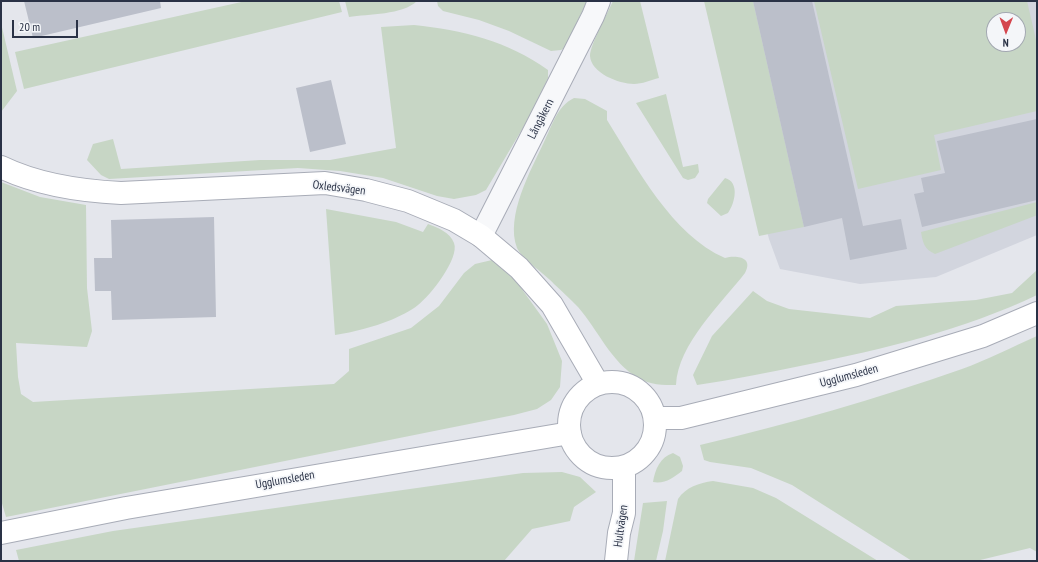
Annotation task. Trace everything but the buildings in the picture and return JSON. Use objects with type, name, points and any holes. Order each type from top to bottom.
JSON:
[{"type":"street","name":"Långåkern","points":[[481,236],[593,16],[599,1]]},
{"type":"street","name":"Oxledsvägen","points":[[1,167],[42,182],[95,192],[121,193],[325,184],[366,190],[408,202],[454,220],[481,236],[519,268],[552,305],[598,384]]},
{"type":"street","name":"Ugglumsleden","points":[[655,418],[681,418],[856,375],[970,340],[1037,313]]},
{"type":"street","points":[[621,383],[637,390],[649,402],[655,418],[654,434],[649,448],[638,460],[624,467],[610,468],[590,462],[575,446],[570,432],[570,416],[577,401],[588,390],[598,384],[621,383]]},
{"type":"street","name":"Ugglumsleden","points":[[1,533],[126,508],[570,432]]},
{"type":"street","name":"Hultvägen","points":[[616,561],[619,533],[624,513],[624,467]]},
{"type":"shaded area","points":[[706,1],[1037,1],[1037,235],[936,277],[860,284],[780,269],[769,239]]},
{"type":"green space","points":[[246,1],[339,1],[342,12],[24,89],[15,52]]},
{"type":"green space","points":[[345,1],[417,1],[411,6],[403,9],[385,13],[349,17]]},
{"type":"green space","points":[[437,1],[587,1],[565,48],[551,51],[509,31],[479,20],[443,11],[438,6]]},
{"type":"green space","points":[[613,1],[640,1],[659,78],[637,84],[621,82],[614,80],[595,68],[590,56],[591,51]]},
{"type":"green space","points":[[704,1],[753,1],[804,227],[759,236]]},
{"type":"green space","points":[[814,1],[1027,1],[1037,44],[1037,111],[934,135],[941,170],[858,189]]},
{"type":"green space","points":[[1,23],[17,91],[1,112]]},
{"type":"green space","points":[[414,25],[450,30],[484,38],[517,51],[548,70],[548,78],[527,121],[486,190],[476,195],[454,199],[437,196],[383,178],[340,171],[298,168],[109,179],[101,175],[87,160],[93,144],[113,139],[121,169],[260,160],[330,160],[396,148],[381,27]]},
{"type":"green space","points":[[666,94],[683,167],[698,164],[699,172],[695,178],[688,180],[683,178],[636,103]]},
{"type":"green space","points":[[574,98],[585,99],[607,111],[607,120],[644,179],[672,217],[688,233],[706,247],[725,258],[739,257],[746,260],[747,268],[745,273],[713,311],[692,340],[684,355],[676,385],[661,385],[647,382],[628,371],[612,355],[578,307],[529,262],[517,248],[514,235],[514,222],[521,194],[559,111]]},
{"type":"green space","points":[[725,178],[730,180],[733,184],[735,193],[733,204],[728,213],[721,216],[707,203],[708,199]]},
{"type":"green space","points":[[1,182],[40,197],[86,205],[87,288],[92,331],[87,347],[16,343],[18,377],[21,394],[33,402],[334,384],[349,371],[349,349],[411,328],[439,306],[464,273],[475,264],[492,260],[516,281],[547,324],[562,361],[560,387],[551,400],[537,409],[514,415],[6,517],[1,500]]},
{"type":"green space","points":[[1037,202],[1037,215],[935,254],[926,248],[923,242],[921,232]]},
{"type":"green space","points":[[326,209],[396,222],[423,232],[428,224],[436,227],[452,239],[455,250],[453,258],[443,276],[430,294],[412,309],[377,325],[335,335]]},
{"type":"green space","points":[[1037,270],[1037,295],[981,318],[923,337],[865,352],[805,365],[697,385],[693,375],[712,336],[753,291],[767,301],[789,309],[870,318],[896,306],[976,300],[1012,293]]},
{"type":"green space","points":[[1037,336],[1037,552],[1030,548],[976,561],[912,561],[792,485],[751,468],[704,460],[700,445],[799,420],[898,391],[990,358]]},
{"type":"green space","points":[[673,453],[680,457],[683,466],[682,471],[665,481],[653,482],[655,473],[661,461]]},
{"type":"green space","points":[[562,472],[580,477],[596,492],[574,507],[570,521],[532,529],[504,561],[19,561],[16,550],[113,531],[523,473]]},
{"type":"green space","points":[[713,481],[753,488],[776,498],[878,561],[665,561],[678,499],[685,491],[693,486]]},
{"type":"green space","points":[[667,501],[663,531],[656,561],[634,561],[643,503]]}]
